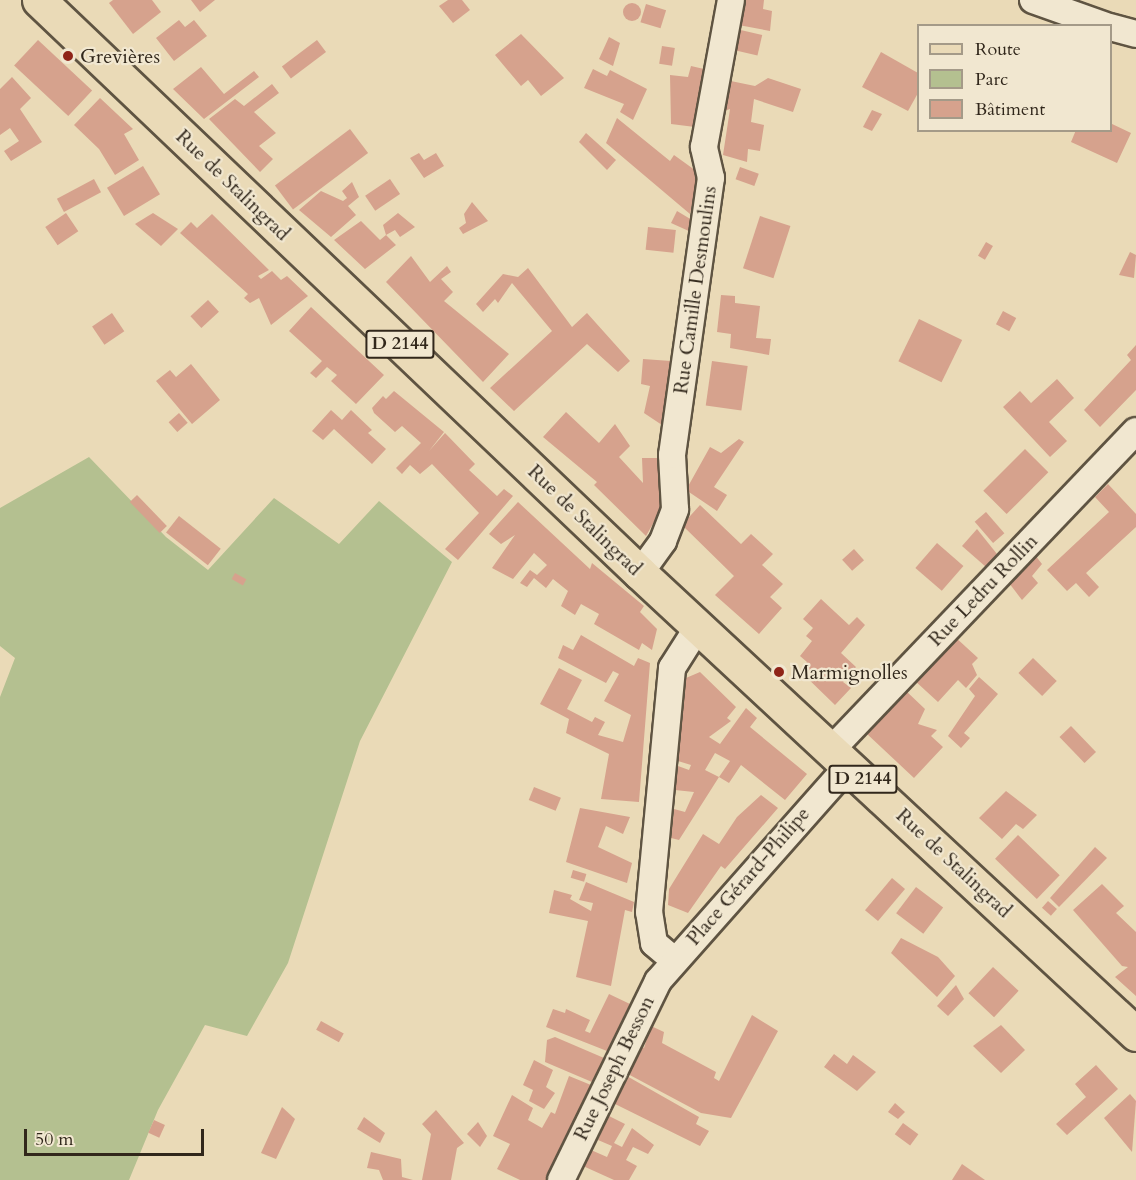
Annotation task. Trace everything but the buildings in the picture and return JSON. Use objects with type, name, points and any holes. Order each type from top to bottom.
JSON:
[{"type":"main road","name":"Rue de Stalingrad","points":[[39,0],[640,573],[1136,1034]]},
{"type":"street","name":"Rue Camille Desmoulins","points":[[640,573],[663,542],[675,509],[672,455],[711,178],[704,147],[731,0]]},
{"type":"street","points":[[1033,0],[1102,24]]},
{"type":"street","points":[[1112,27],[1136,34]]},
{"type":"street","name":"Rue Ledru Rollin","points":[[840,758],[1136,431]]},
{"type":"street","points":[[674,960],[654,943],[649,912],[672,668],[698,627]]},
{"type":"street","name":"Place Gérard-Philipe","points":[[674,960],[840,758]]},
{"type":"street","name":"Rue Joseph Besson","points":[[561,1180],[641,1009],[674,960]]},
{"type":"green space","points":[[89,457],[166,537],[208,570],[274,498],[339,544],[379,501],[452,562],[360,741],[288,963],[247,1036],[205,1025],[158,1110],[129,1180],[0,1180],[0,697],[15,658],[0,646],[0,508]]},
{"type":"place","name":"Grevières","points":[[68,56]]},
{"type":"place","name":"Marmignolles","points":[[779,672]]}]
